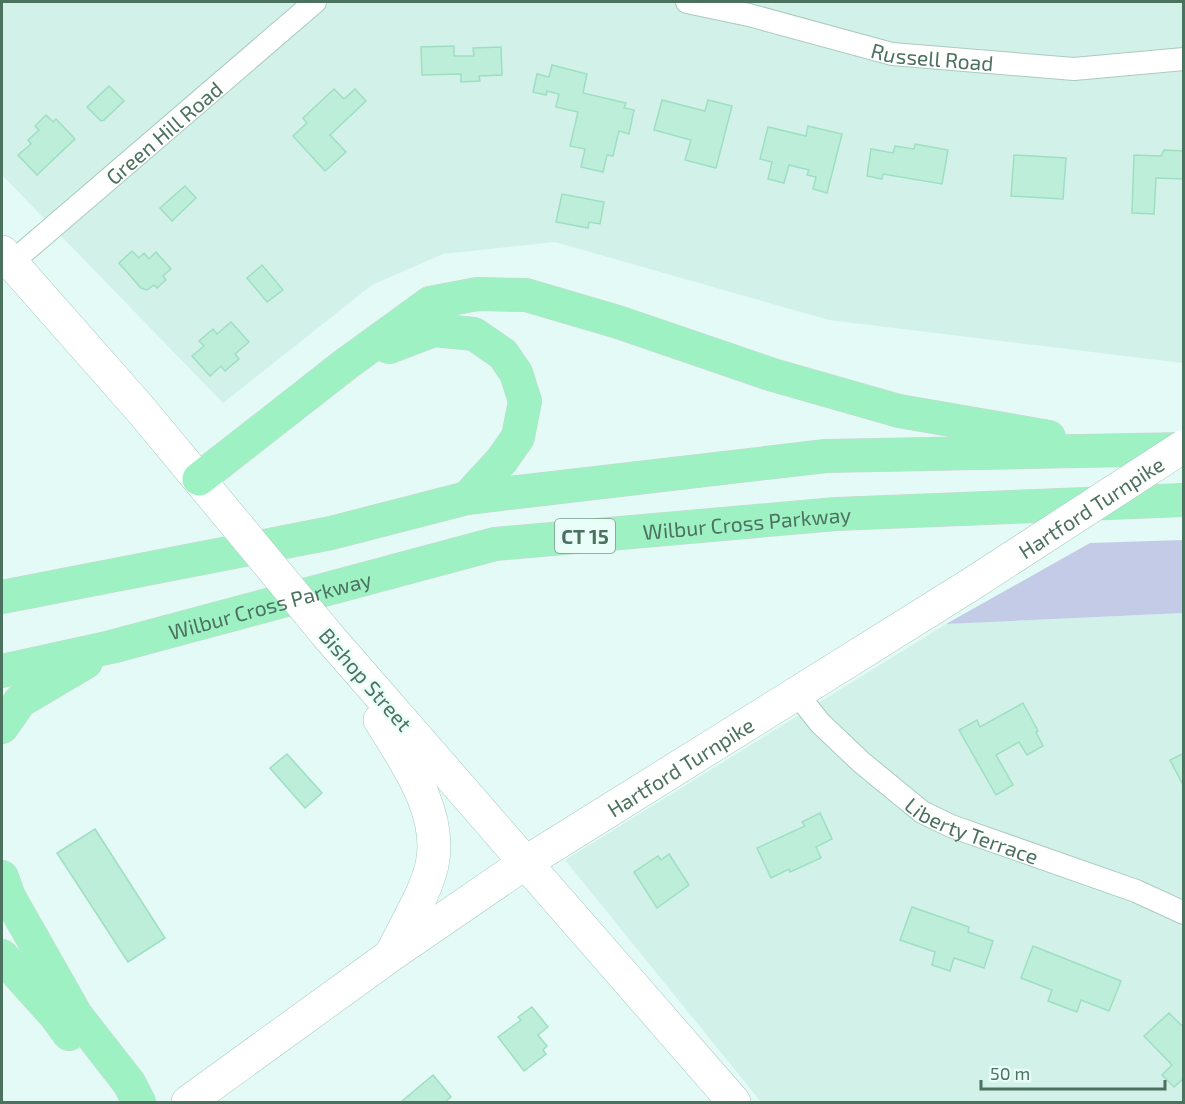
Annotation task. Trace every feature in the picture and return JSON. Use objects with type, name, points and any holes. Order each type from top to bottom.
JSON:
[{"type":"highway","points":[[199,479],[346,364],[430,303],[477,294],[526,295],[618,322],[772,375],[899,411],[1128,450]]},
{"type":"highway","points":[[346,364],[434,330],[474,334],[503,354],[516,373],[525,401],[518,437],[502,460],[467,498]]},
{"type":"highway","name":"CT 15","points":[[2,597],[331,533],[467,498],[826,456],[1184,447]]},
{"type":"highway","name":"Wilbur Cross Parkway","points":[[2,671],[111,647],[495,544],[836,514],[1184,500]]},
{"type":"highway","points":[[2,727],[20,701],[111,647]]},
{"type":"highway","points":[[2,877],[9,897],[76,1015],[129,1083],[139,1102]]},
{"type":"highway","points":[[2,956],[55,1015],[114,1098],[120,1102]]},
{"type":"main road","name":"Bishop Street","points":[[6,258],[142,411],[329,637],[734,1102]]},
{"type":"main road","name":"Hartford Turnpike","points":[[188,1102],[391,955],[525,863],[970,585],[1184,447]]},
{"type":"main road","points":[[329,637],[407,764],[433,825],[434,849],[431,867],[391,955]]},
{"type":"street","name":"Green Hill Road","points":[[6,258],[315,2]]},
{"type":"street","name":"Russell Road","points":[[687,2],[749,15],[892,54],[1074,69],[1184,59]]},
{"type":"street","name":"Liberty Terrace","points":[[796,694],[839,742],[922,812],[951,826],[1136,891],[1184,913]]},
{"type":"shaded area","points":[[2,2],[1183,2],[1183,363],[829,320],[555,242],[443,254],[372,285],[223,403],[2,175]]},
{"type":"shaded area","points":[[1183,540],[1183,613],[946,624],[1090,543]]},
{"type":"shaded area","points":[[1183,613],[1183,1102],[761,1102],[565,860],[946,624]]},
{"type":"building","points":[[454,46],[454,56],[474,56],[473,48],[501,47],[502,75],[479,76],[480,81],[461,82],[461,74],[422,75],[421,47]]},
{"type":"building","points":[[552,65],[587,74],[583,93],[626,103],[624,108],[634,110],[629,134],[619,131],[613,156],[607,155],[603,172],[581,167],[585,149],[570,146],[578,112],[556,107],[559,94],[547,91],[546,95],[533,92],[537,74],[549,77]]},
{"type":"building","points":[[109,86],[124,101],[101,121],[87,107]]},
{"type":"building","points":[[334,89],[344,99],[355,89],[366,101],[330,135],[346,152],[325,171],[293,136],[307,123],[303,118]]},
{"type":"building","points":[[662,100],[705,111],[708,100],[732,106],[716,168],[685,160],[691,140],[654,130]]},
{"type":"building","points":[[46,115],[53,122],[56,119],[75,139],[37,175],[18,155],[31,144],[28,140],[39,130],[35,126]]},
{"type":"building","points":[[808,126],[842,134],[827,193],[813,189],[816,177],[807,175],[809,170],[789,165],[784,183],[768,179],[772,162],[760,159],[768,127],[806,136]]},
{"type":"building","points":[[915,144],[948,150],[942,184],[883,174],[882,179],[867,176],[871,149],[893,153],[895,146],[914,149]]},
{"type":"building","points":[[1164,150],[1184,151],[1183,179],[1156,178],[1154,214],[1132,213],[1134,155],[1161,156]]},
{"type":"building","points":[[1014,155],[1066,158],[1063,199],[1011,196]]},
{"type":"building","points":[[185,186],[196,198],[172,221],[160,208]]},
{"type":"building","points":[[562,194],[604,202],[600,224],[589,222],[588,228],[556,222]]},
{"type":"building","points":[[132,251],[139,258],[144,253],[149,259],[156,252],[171,269],[163,276],[166,280],[157,288],[154,285],[147,290],[141,288],[119,263]]},
{"type":"building","points":[[262,265],[283,290],[267,302],[247,278]]},
{"type":"building","points":[[231,322],[249,342],[235,354],[239,359],[225,371],[221,366],[210,376],[192,356],[204,346],[199,341],[213,329],[217,334]]},
{"type":"building","points":[[1023,703],[1043,746],[1027,755],[1019,742],[996,755],[1013,785],[996,795],[959,730],[977,720],[980,727]]},
{"type":"building","points":[[1184,753],[1184,787],[1170,760]]},
{"type":"building","points":[[287,754],[322,793],[305,808],[270,768]]},
{"type":"building","points":[[820,813],[832,839],[816,847],[821,858],[771,878],[757,848],[805,826],[802,822]]},
{"type":"building","points":[[95,829],[165,938],[128,962],[57,853]]},
{"type":"building","points":[[669,854],[689,885],[657,908],[634,872],[658,856],[661,860]]},
{"type":"building","points":[[912,907],[969,927],[968,932],[993,941],[984,968],[954,958],[950,971],[932,965],[935,952],[900,940]]},
{"type":"building","points":[[1033,946],[1121,981],[1109,1011],[1081,1000],[1077,1012],[1048,1001],[1052,990],[1021,978]]},
{"type":"building","points":[[532,1007],[548,1027],[538,1035],[547,1046],[543,1050],[546,1054],[524,1071],[498,1037],[521,1020],[518,1017]]},
{"type":"building","points":[[1169,1013],[1184,1028],[1184,1078],[1174,1087],[1162,1075],[1172,1065],[1144,1036]]},
{"type":"building","points":[[433,1075],[451,1097],[445,1102],[401,1102]]}]
